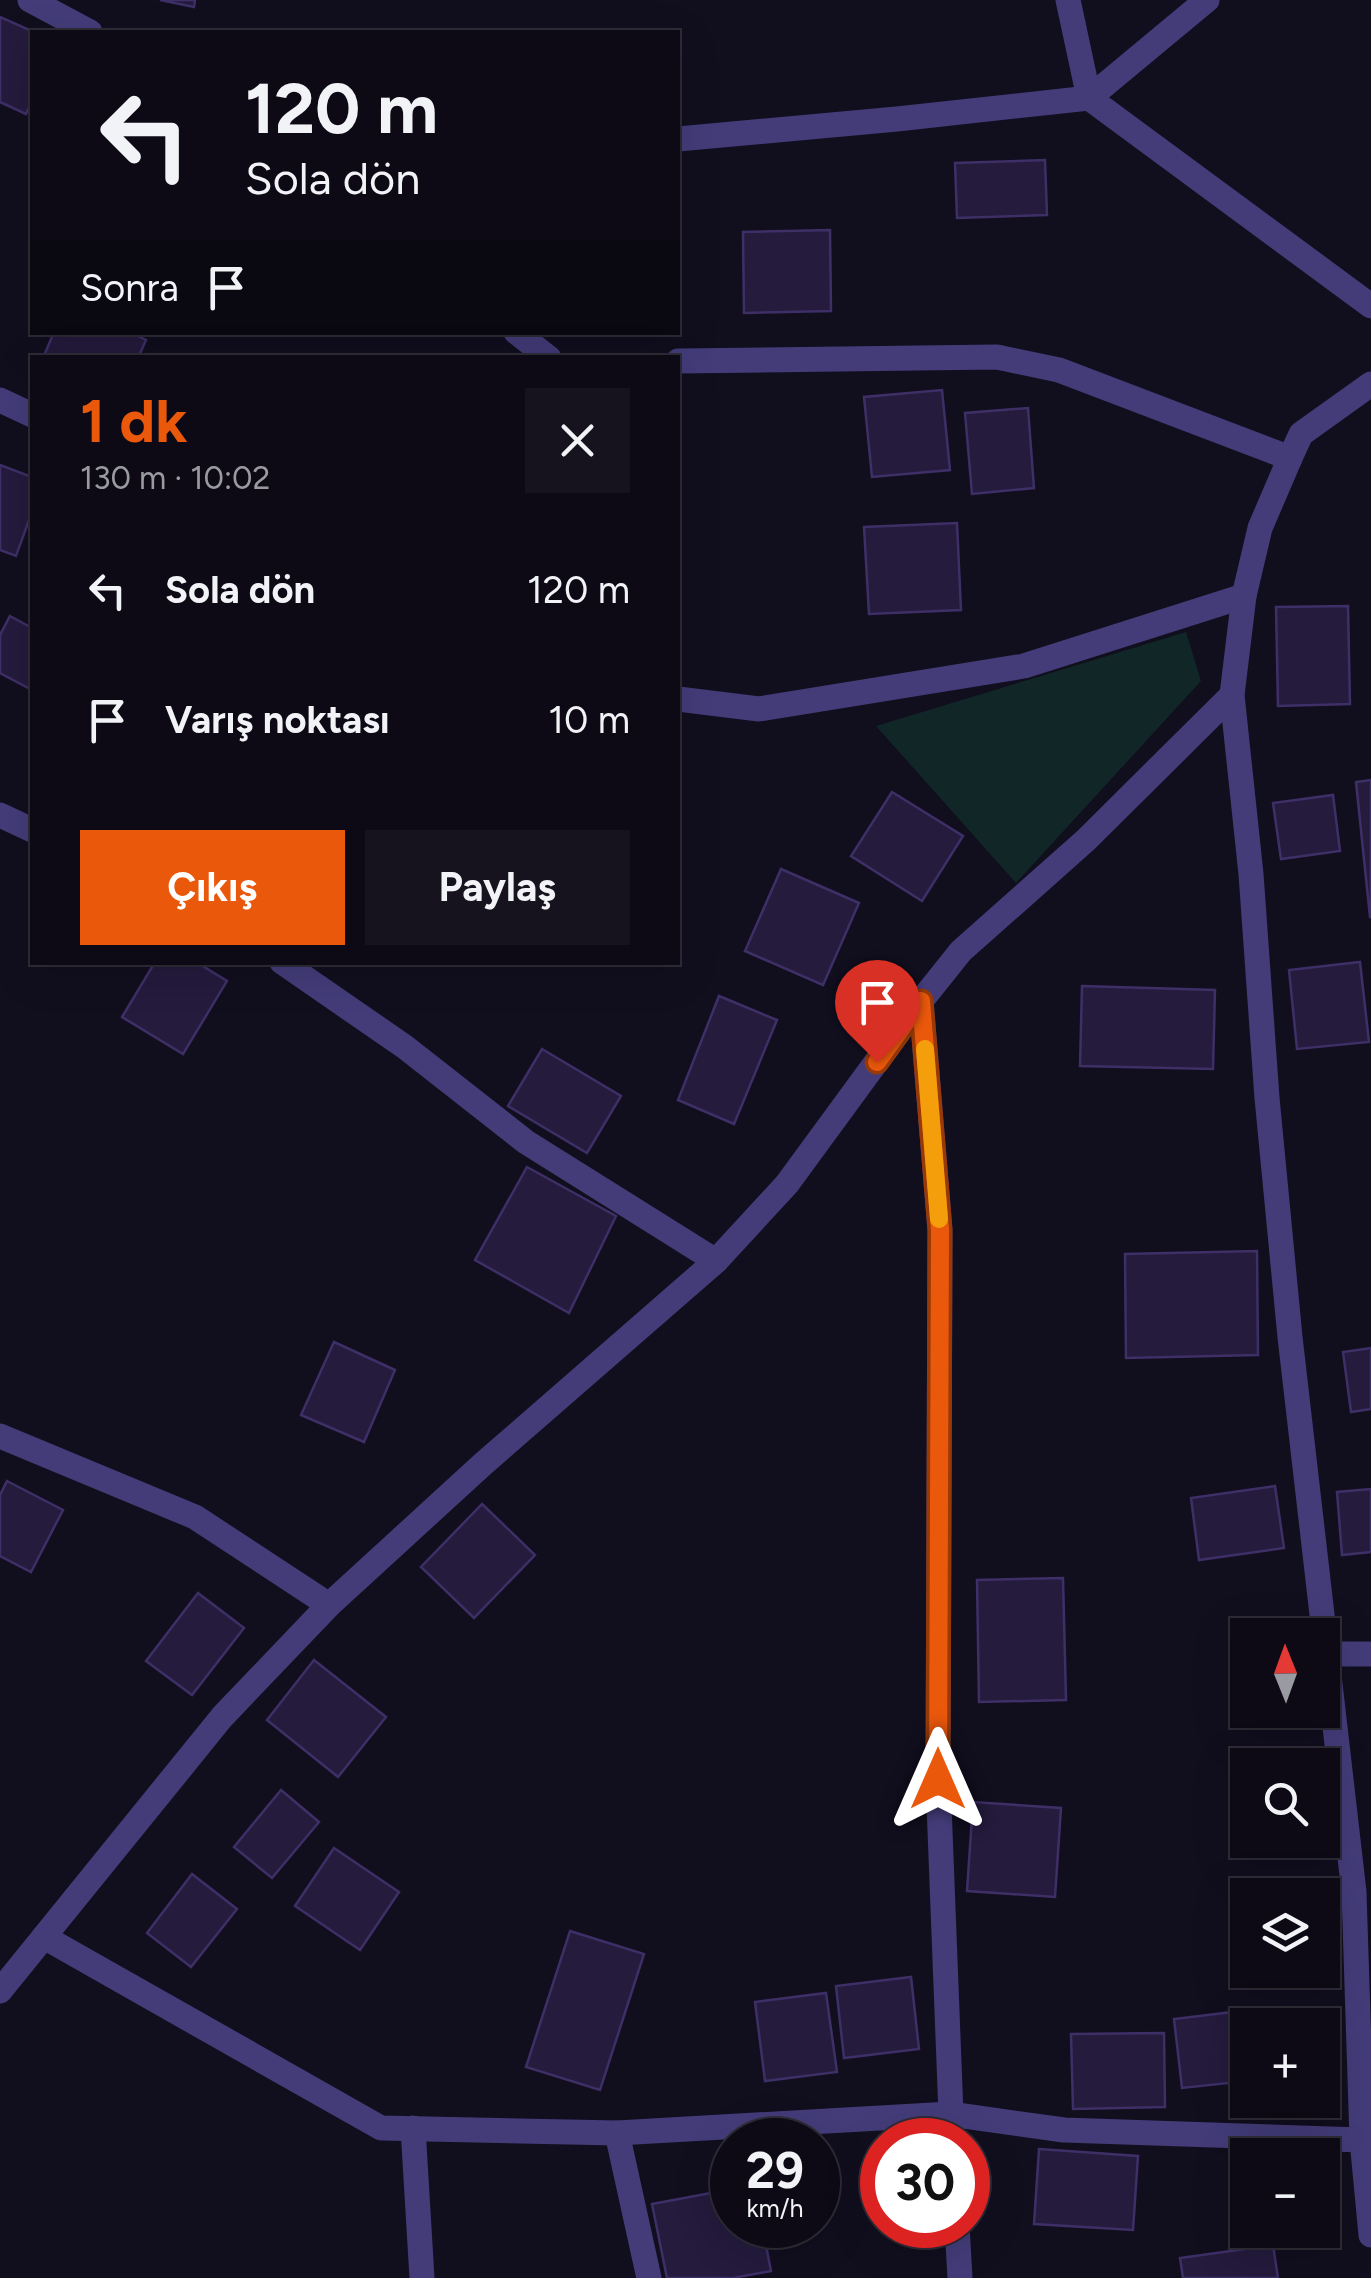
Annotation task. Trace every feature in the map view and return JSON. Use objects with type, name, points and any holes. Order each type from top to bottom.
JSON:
[{"type":"street","points":[[30,0],[86,30]]},
{"type":"street","points":[[1068,0],[1089,98],[1371,306]]},
{"type":"street","points":[[680,140],[1089,98],[1207,0]]},
{"type":"street","points":[[520,335],[545,355]]},
{"type":"street","points":[[680,361],[997,357],[1059,370],[1290,458]]},
{"type":"street","points":[[1323,1618],[1290,1338],[1232,695],[1244,596],[1260,528],[1290,458],[1301,434],[1371,384]]},
{"type":"street","points":[[0,400],[30,414]]},
{"type":"street","points":[[680,698],[759,709],[1024,666],[1244,596]]},
{"type":"street","points":[[0,1992],[222,1718],[329,1605],[483,1464],[716,1261],[788,1184],[961,951],[1086,840],[1232,695]]},
{"type":"street","points":[[0,816],[30,829]]},
{"type":"street","points":[[286,965],[405,1047],[526,1142],[716,1261]]},
{"type":"street","points":[[921,1001],[940,1230],[938,1779],[950,2118]]},
{"type":"street","points":[[0,1436],[195,1517],[329,1605]]},
{"type":"street","points":[[1340,1654],[1371,1654]]},
{"type":"street","points":[[1335,1728],[1354,1892],[1362,2140],[1371,2236]]},
{"type":"street","points":[[44,1936],[381,2128],[616,2133],[950,2114],[1064,2130],[1362,2140]]},
{"type":"street","points":[[412,2128],[422,2278]]},
{"type":"street","points":[[616,2133],[649,2278]]},
{"type":"street","points":[[958,2248],[960,2278]]},
{"type":"green space","points":[[1186,632],[1201,681],[1016,883],[876,726]]},
{"type":"building","points":[[160,0],[195,0],[194,7]]},
{"type":"building","points":[[0,17],[30,30],[30,105],[26,114],[0,102]]},
{"type":"building","points":[[1045,160],[1047,215],[957,218],[955,163]]},
{"type":"building","points":[[830,230],[831,311],[744,313],[743,232]]},
{"type":"building","points":[[53,335],[136,335],[146,340],[139,355],[44,355]]},
{"type":"building","points":[[942,390],[950,470],[872,477],[864,397]]},
{"type":"building","points":[[1028,408],[1034,488],[972,494],[965,413]]},
{"type":"building","points":[[0,465],[30,476],[30,518],[16,556],[0,550]]},
{"type":"building","points":[[957,523],[961,610],[869,614],[864,527]]},
{"type":"building","points":[[1348,606],[1350,704],[1278,706],[1276,607]]},
{"type":"building","points":[[10,616],[30,627],[30,689],[0,673],[0,635]]},
{"type":"building","points":[[1371,780],[1371,917],[1370,917],[1356,782]]},
{"type":"building","points":[[892,792],[963,836],[922,901],[851,856]]},
{"type":"building","points":[[1333,795],[1340,851],[1281,859],[1273,803]]},
{"type":"building","points":[[781,869],[859,903],[823,985],[745,951]]},
{"type":"building","points":[[1360,962],[1369,1042],[1297,1049],[1289,970]]},
{"type":"building","points":[[153,965],[201,965],[227,981],[183,1054],[122,1017]]},
{"type":"building","points":[[1082,986],[1215,990],[1213,1069],[1080,1066]]},
{"type":"building","points":[[719,996],[777,1020],[734,1124],[678,1100]]},
{"type":"building","points":[[542,1049],[621,1096],[587,1153],[508,1106]]},
{"type":"building","points":[[527,1167],[616,1216],[569,1313],[475,1260]]},
{"type":"building","points":[[1257,1251],[1258,1355],[1126,1358],[1125,1254]]},
{"type":"building","points":[[334,1342],[395,1370],[364,1442],[301,1415]]},
{"type":"building","points":[[1371,1348],[1371,1409],[1351,1412],[1343,1352]]},
{"type":"building","points":[[7,1481],[63,1510],[31,1572],[0,1556],[0,1495]]},
{"type":"building","points":[[1275,1486],[1284,1548],[1199,1560],[1191,1498]]},
{"type":"building","points":[[1371,1489],[1371,1552],[1342,1555],[1337,1492]]},
{"type":"building","points":[[482,1504],[535,1555],[474,1618],[421,1567]]},
{"type":"building","points":[[1063,1578],[1066,1700],[979,1702],[977,1580]]},
{"type":"building","points":[[198,1593],[244,1628],[192,1695],[146,1661]]},
{"type":"building","points":[[314,1660],[386,1717],[338,1777],[267,1720]]},
{"type":"building","points":[[281,1790],[319,1822],[272,1878],[234,1847]]},
{"type":"building","points":[[973,1802],[1061,1808],[1055,1897],[967,1891]]},
{"type":"building","points":[[334,1848],[399,1892],[360,1950],[295,1906]]},
{"type":"building","points":[[192,1874],[237,1909],[191,1967],[147,1933]]},
{"type":"building","points":[[570,1931],[644,1954],[600,2090],[526,2067]]},
{"type":"building","points":[[911,1977],[919,2049],[844,2058],[836,1986]]},
{"type":"building","points":[[826,1993],[837,2072],[765,2081],[755,2002]]},
{"type":"building","points":[[1230,2012],[1230,2083],[1182,2088],[1174,2019]]},
{"type":"building","points":[[1164,2033],[1165,2107],[1073,2109],[1071,2034]]},
{"type":"building","points":[[1039,2149],[1138,2156],[1133,2230],[1034,2224]]},
{"type":"building","points":[[710,2193],[710,2248],[766,2248],[771,2271],[733,2278],[667,2278],[652,2204]]},
{"type":"building","points":[[1273,2248],[1278,2278],[1183,2278],[1180,2258]]},
{"type":"slow traffic","points":[[925,1049],[939,1219]]},
{"type":"route","points":[[877,1062],[921,1001],[940,1230],[938,1779]]}]
